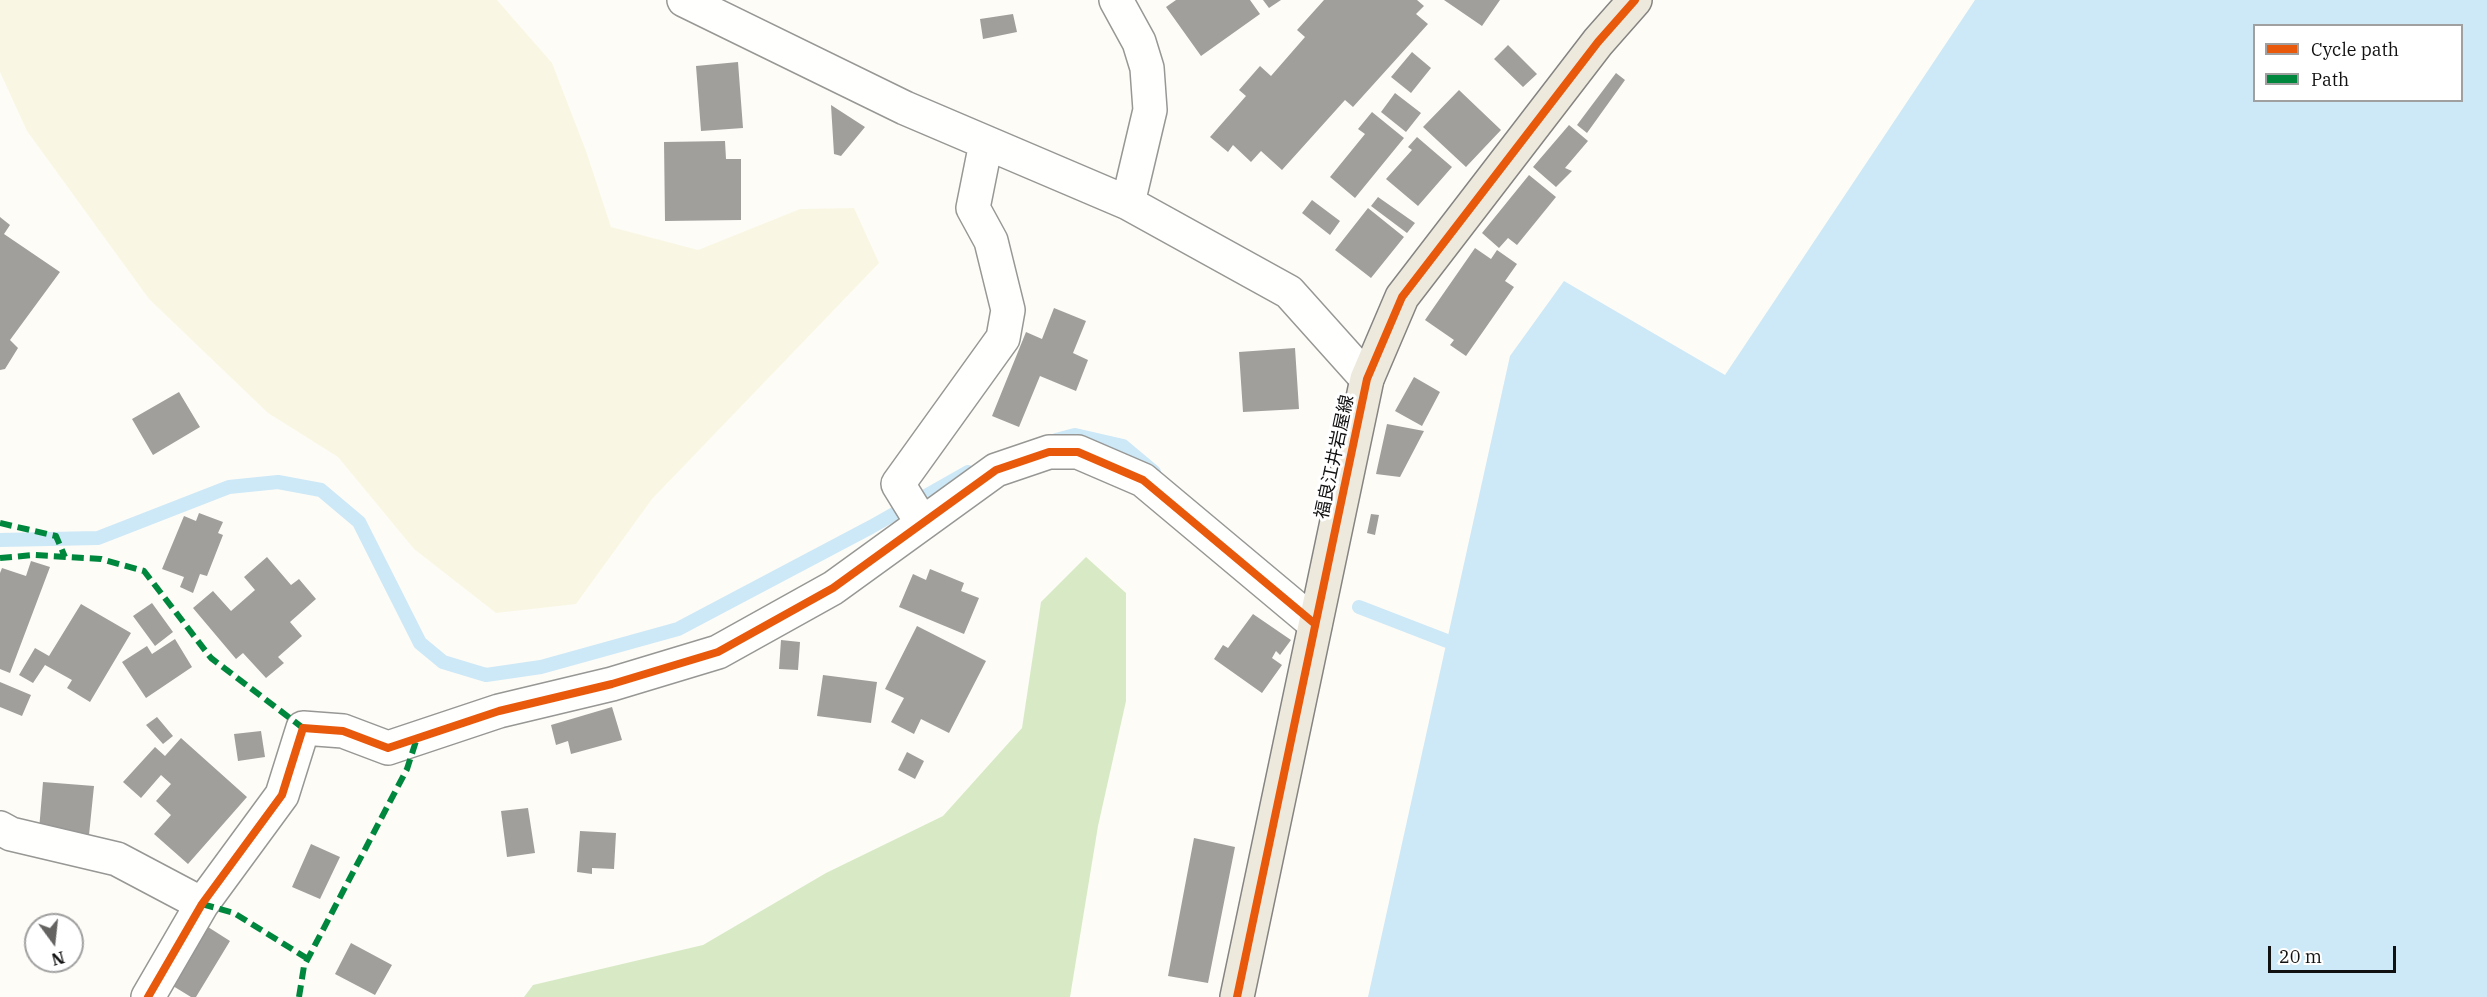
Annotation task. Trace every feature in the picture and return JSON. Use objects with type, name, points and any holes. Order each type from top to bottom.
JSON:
[{"type":"main road","name":"福良江井岩屋線","points":[[1237,997],[1367,378],[1402,297],[1598,42],[1635,0]]},
{"type":"street","points":[[684,0],[905,108],[1128,203],[1289,292],[1367,378]]},
{"type":"street","points":[[1116,0],[1139,42],[1148,68],[1150,111],[1128,203]]},
{"type":"street","points":[[922,523],[898,484],[1003,338],[1008,310],[991,241],[973,208],[986,143]]},
{"type":"street","points":[[148,997],[201,904],[282,795],[303,728],[343,731],[388,748],[499,711],[612,684],[718,652],[833,588],[996,470],[1048,452],[1078,452],[1143,480],[1315,624]]},
{"type":"street","points":[[0,828],[11,834],[117,859],[201,904]]},
{"type":"shaded area","points":[[0,0],[497,0],[552,63],[586,151],[611,227],[698,250],[800,209],[854,208],[879,263],[652,499],[576,604],[496,613],[414,549],[338,457],[268,413],[149,299],[27,131],[0,72]]},
{"type":"green space","points":[[1086,557],[1126,593],[1126,701],[1098,826],[1070,997],[524,997],[533,985],[703,945],[826,873],[943,816],[1022,728],[1041,602]]},
{"type":"water","points":[[1975,0],[2487,0],[2487,997],[1368,997],[1510,356],[1564,281],[1725,375]]},
{"type":"building","points":[[1176,0],[1250,0],[1260,14],[1201,56],[1166,7]]},
{"type":"building","points":[[1263,0],[1281,0],[1269,8]]},
{"type":"building","points":[[1324,0],[1417,0],[1424,6],[1416,14],[1428,24],[1353,107],[1345,100],[1282,170],[1261,151],[1251,162],[1233,145],[1228,152],[1210,137],[1246,96],[1239,90],[1260,66],[1271,76],[1305,37],[1297,30]]},
{"type":"building","points":[[1444,0],[1500,0],[1482,26]]},
{"type":"building","points":[[1013,14],[1017,32],[983,39],[980,19]]},
{"type":"building","points":[[1508,45],[1537,74],[1523,87],[1494,59]]},
{"type":"building","points":[[1412,52],[1431,68],[1411,93],[1391,77]]},
{"type":"building","points":[[738,62],[743,128],[701,131],[696,66]]},
{"type":"building","points":[[1616,73],[1625,80],[1587,133],[1577,125]]},
{"type":"building","points":[[1459,90],[1501,130],[1466,167],[1423,127]]},
{"type":"building","points":[[1395,93],[1421,113],[1406,132],[1381,112]]},
{"type":"building","points":[[831,105],[865,127],[841,156],[834,154]]},
{"type":"building","points":[[1372,112],[1404,138],[1355,198],[1330,177],[1365,134],[1358,129]]},
{"type":"building","points":[[1569,125],[1588,141],[1565,168],[1572,171],[1556,187],[1533,167]]},
{"type":"building","points":[[1417,137],[1452,167],[1418,206],[1386,179],[1412,150],[1408,147]]},
{"type":"building","points":[[725,141],[726,159],[741,159],[741,220],[665,221],[664,142]]},
{"type":"building","points":[[1529,175],[1556,197],[1517,245],[1508,238],[1499,248],[1482,233]]},
{"type":"building","points":[[1378,197],[1415,223],[1407,233],[1371,206]]},
{"type":"building","points":[[1312,200],[1340,221],[1330,235],[1302,213]]},
{"type":"building","points":[[1368,208],[1404,237],[1371,278],[1335,250]]},
{"type":"building","points":[[0,217],[10,225],[4,234],[60,272],[10,340],[18,348],[5,369],[0,370]]},
{"type":"building","points":[[1475,248],[1491,259],[1497,250],[1517,264],[1505,281],[1514,287],[1466,356],[1450,345],[1454,340],[1425,320]]},
{"type":"building","points":[[1054,308],[1086,321],[1073,353],[1088,360],[1076,391],[1040,376],[1019,427],[992,416],[1026,332],[1042,339]]},
{"type":"building","points":[[1295,348],[1299,409],[1243,412],[1239,352]]},
{"type":"building","points":[[1414,377],[1440,392],[1422,426],[1395,411]]},
{"type":"building","points":[[179,392],[200,427],[153,455],[132,419]]},
{"type":"building","points":[[1387,424],[1424,431],[1400,477],[1376,474]]},
{"type":"building","points":[[199,513],[223,522],[218,533],[223,535],[207,576],[200,574],[193,593],[180,587],[184,577],[162,569],[184,516],[196,521]]},
{"type":"building","points":[[1371,514],[1379,515],[1375,535],[1367,533]]},
{"type":"building","points":[[267,557],[291,585],[299,579],[316,599],[290,622],[302,636],[278,657],[284,663],[266,678],[243,653],[236,659],[193,608],[213,591],[231,611],[255,590],[244,577]]},
{"type":"building","points":[[31,561],[50,567],[10,673],[0,669],[0,573],[2,568],[26,576]]},
{"type":"building","points":[[930,569],[964,583],[961,591],[979,598],[964,634],[899,607],[913,574],[926,580]]},
{"type":"building","points":[[152,603],[173,632],[155,646],[133,616]]},
{"type":"building","points":[[81,604],[131,633],[90,702],[67,688],[72,680],[45,665],[33,683],[19,675],[35,648],[49,656]]},
{"type":"building","points":[[1253,614],[1291,640],[1280,655],[1276,651],[1272,658],[1282,665],[1262,693],[1214,659],[1223,645],[1228,648]]},
{"type":"building","points":[[917,626],[986,661],[949,733],[921,719],[914,734],[891,722],[904,698],[885,689]]},
{"type":"building","points":[[175,639],[192,667],[146,698],[122,662],[147,646],[152,654]]},
{"type":"building","points":[[781,640],[800,642],[798,670],[779,669]]},
{"type":"building","points":[[823,675],[877,682],[871,723],[817,716]]},
{"type":"building","points":[[0,682],[31,695],[22,716],[0,707]]},
{"type":"building","points":[[612,707],[622,740],[571,754],[568,741],[556,745],[551,725]]},
{"type":"building","points":[[157,717],[173,736],[163,744],[146,725]]},
{"type":"building","points":[[261,731],[265,757],[238,761],[234,734]]},
{"type":"building","points":[[181,738],[247,797],[188,864],[154,834],[171,815],[156,801],[171,784],[161,775],[141,798],[123,782],[155,747],[165,756]]},
{"type":"building","points":[[907,752],[924,761],[915,779],[898,770]]},
{"type":"building","points":[[43,782],[94,786],[89,835],[39,830]]},
{"type":"building","points":[[528,808],[535,853],[507,857],[501,811]]},
{"type":"building","points":[[580,831],[616,833],[614,869],[592,868],[592,874],[577,872]]},
{"type":"building","points":[[1194,838],[1235,847],[1208,983],[1168,976]]},
{"type":"building","points":[[311,844],[340,857],[320,899],[292,887]]},
{"type":"building","points":[[208,927],[230,941],[196,997],[191,997],[173,986]]},
{"type":"building","points":[[351,943],[392,965],[375,995],[335,974]]},
{"type":"waterway","points":[[1056,440],[1075,435],[1123,446],[1154,472]]},
{"type":"waterway","points":[[0,540],[98,538],[229,487],[278,482],[321,490],[359,522],[420,643],[443,662],[486,675],[541,667],[678,629],[871,527],[968,472]]},
{"type":"waterway","points":[[1359,607],[1447,641]]},
{"type":"marked path","points":[[0,523],[56,536],[65,557]]},
{"type":"marked path","points":[[0,558],[34,555],[101,559],[144,571],[211,658],[303,728]]},
{"type":"marked path","points":[[299,997],[304,966],[407,769],[417,738]]},
{"type":"marked path","points":[[202,904],[234,913],[308,959]]},
{"type":"cycle path","points":[[1237,997],[1367,379],[1402,297],[1598,42],[1635,0]]},
{"type":"cycle path","points":[[148,997],[202,904],[282,795],[303,728],[343,731],[388,748],[499,711],[612,684],[718,652],[833,588],[996,470],[1049,452],[1078,452],[1143,480],[1315,624]]}]
